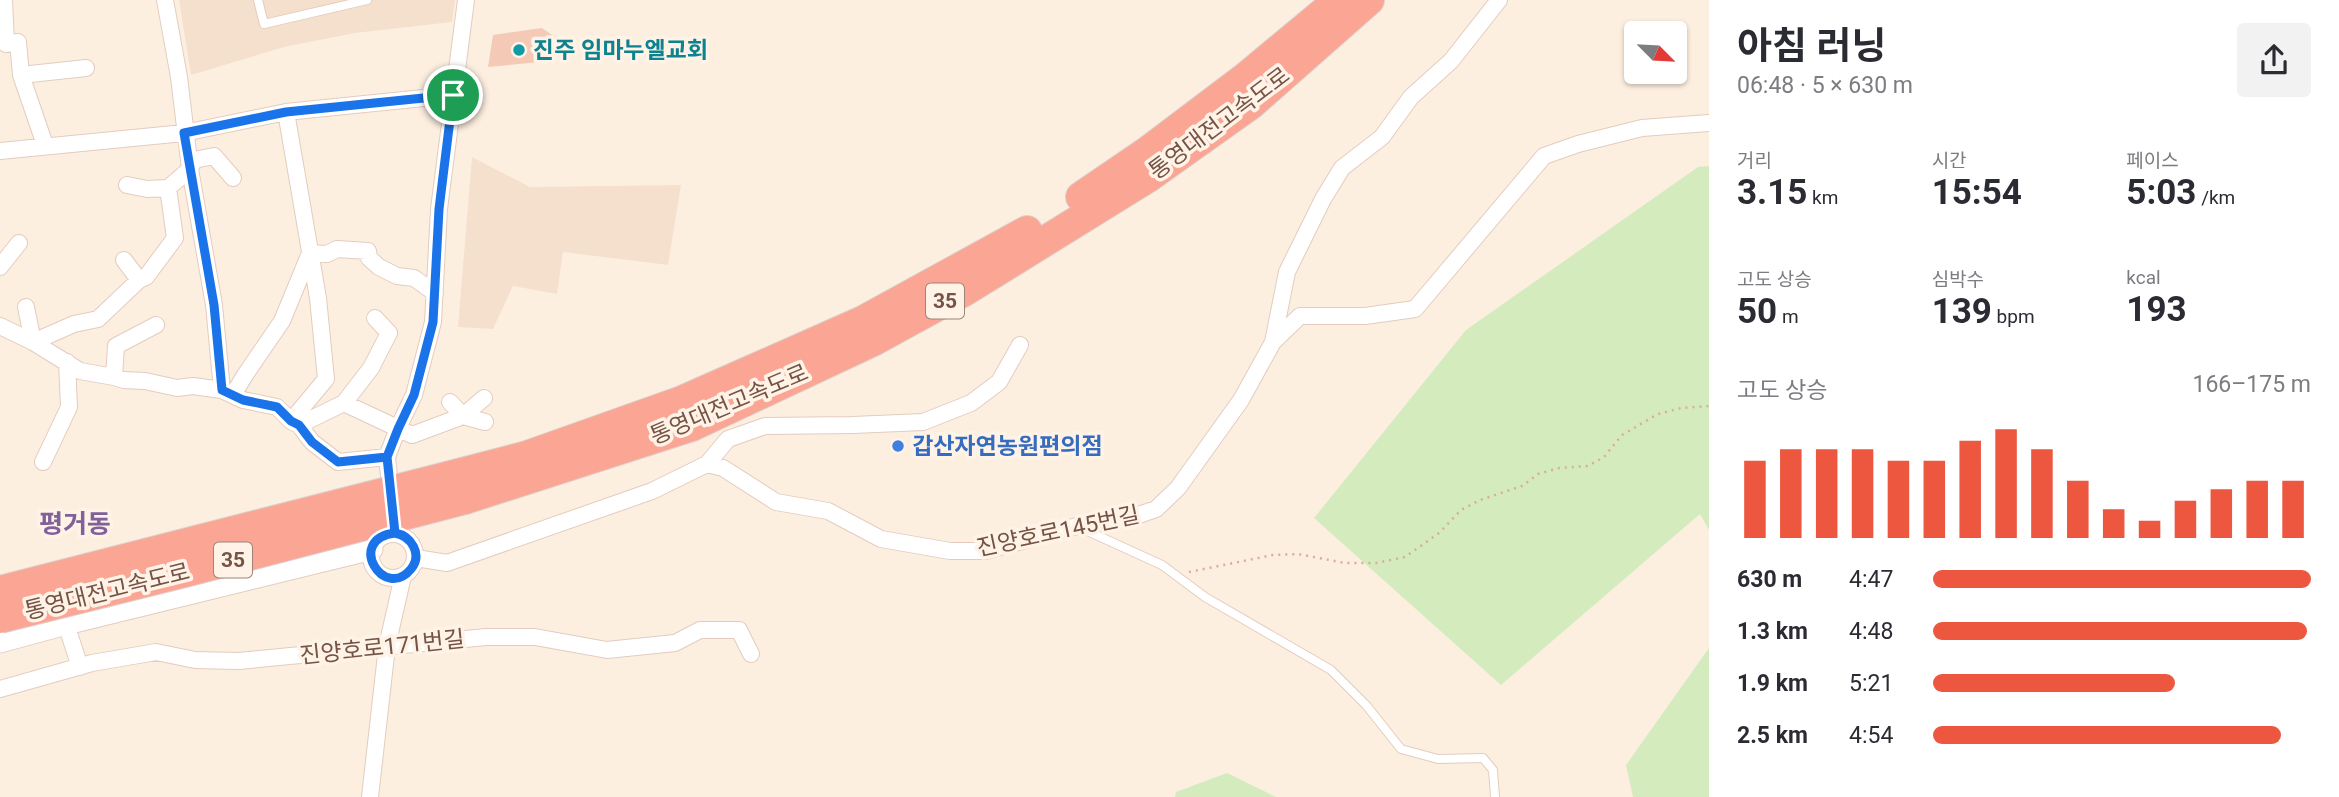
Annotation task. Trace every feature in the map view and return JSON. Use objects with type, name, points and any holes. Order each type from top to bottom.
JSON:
[{"type":"highway","name":"통영대전고속도로","points":[[0,618],[185,572],[461,487],[527,456],[682,401],[863,321],[1050,219],[1147,152],[1234,86],[1339,0]]},
{"type":"highway","name":"통영대전고속도로","points":[[0,591],[461,487],[692,426],[873,341],[955,296],[1147,178],[1251,104],[1369,0]]},
{"type":"street","points":[[4,0],[6,44],[19,42],[21,75],[45,145]]},
{"type":"street","points":[[165,0],[226,391]]},
{"type":"street","points":[[395,533],[387,457],[414,395],[433,322],[439,209],[466,0]]},
{"type":"street","points":[[1273,342],[1287,271],[1323,199],[1342,168],[1382,137],[1411,97],[1451,61],[1499,0]]},
{"type":"street","points":[[21,75],[86,68]]},
{"type":"street","points":[[0,151],[184,133],[286,112],[453,95]]},
{"type":"street","points":[[286,112],[318,298],[326,379],[295,423]]},
{"type":"street","points":[[1273,342],[1300,316],[1365,316],[1415,309],[1544,156],[1578,144],[1642,128],[1709,123]]},
{"type":"street","points":[[127,185],[147,189],[168,188],[190,169],[194,160],[214,156],[233,178]]},
{"type":"street","points":[[33,342],[75,324],[98,319],[139,280],[146,277],[175,238],[168,188]]},
{"type":"street","points":[[0,267],[19,243]]},
{"type":"street","points":[[310,253],[327,254],[337,249],[369,251],[369,258],[379,267],[397,276],[414,278],[435,293]]},
{"type":"street","points":[[226,391],[233,395],[282,321],[310,253]]},
{"type":"street","points":[[124,260],[139,280]]},
{"type":"street","points":[[26,307],[33,342]]},
{"type":"street","points":[[295,423],[344,403],[371,368],[389,333],[375,318]]},
{"type":"street","points":[[114,377],[116,346],[156,325]]},
{"type":"street","points":[[0,326],[33,342],[80,371],[177,388],[193,386],[226,391],[243,400],[277,407],[312,442],[338,462],[387,457]]},
{"type":"street","name":"진양호로145번길","points":[[707,464],[723,468],[776,502],[828,511],[881,539],[950,551],[985,551],[1077,526],[1130,518],[1156,509],[1178,488],[1241,400],[1273,342]]},
{"type":"street","points":[[416,558],[447,563],[652,491],[707,464],[728,439],[765,426],[923,422],[971,403],[999,382],[1020,345]]},
{"type":"street","points":[[43,462],[69,407],[67,362]]},
{"type":"street","points":[[344,403],[412,435],[463,416],[484,398]]},
{"type":"street","points":[[450,402],[463,416],[485,422]]},
{"type":"street","points":[[370,797],[387,646],[403,576],[414,565],[416,558],[413,544],[402,534],[381,537],[372,549],[371,556],[376,570],[389,578],[403,576]]},
{"type":"street","points":[[0,642],[372,549]]},
{"type":"street","points":[[66,624],[80,667]]},
{"type":"street","name":"진양호로171번길","points":[[0,690],[80,667],[156,652],[195,660],[239,661],[486,637],[535,637],[607,650],[674,643],[700,631],[739,630],[751,654]]},
{"type":"lane","points":[[258,0],[264,24],[367,0]]},
{"type":"lane","points":[[1077,526],[1162,565],[1205,597],[1331,670],[1366,705],[1401,749],[1438,759],[1483,758],[1493,770],[1495,797]]},
{"type":"path","points":[[1176,575],[1273,555],[1298,554],[1345,563],[1405,557],[1424,546],[1461,510],[1480,500],[1522,485],[1538,474],[1559,468],[1588,466],[1604,457],[1622,435],[1658,414],[1681,408],[1709,406]]},
{"type":"shaded area","points":[[179,0],[455,0],[452,22],[355,33],[284,47],[191,75]]},
{"type":"shaded area","points":[[472,157],[530,187],[681,185],[668,265],[563,252],[557,294],[513,286],[493,329],[458,327]]},
{"type":"green space","points":[[1709,166],[1709,530],[1700,514],[1501,685],[1314,518],[1466,330],[1698,167]]},
{"type":"green space","points":[[1709,648],[1709,797],[1633,797],[1626,765]]},
{"type":"green space","points":[[1227,773],[1276,797],[1175,797],[1176,792]]},
{"type":"building","name":"진주 임마누엘교회","points":[[542,28],[555,37],[540,62],[488,67],[493,35]]},
{"type":"place","name":"진주 임마누엘교회","points":[[519,50]]},
{"type":"place","name":"갑산자연농원편의점","points":[[898,446]]},
{"type":"district","name":"평거동","points":[[75,524]]},
{"type":"route","points":[[453,95],[286,112],[184,133],[214,305],[222,390],[243,400],[277,407],[299,425],[312,442],[338,462],[387,457],[395,533],[387,534],[375,542],[371,556],[376,570],[389,578],[410,572],[416,558],[413,544],[408,538],[395,533],[387,457],[414,395],[433,322],[439,209],[453,95]]}]
